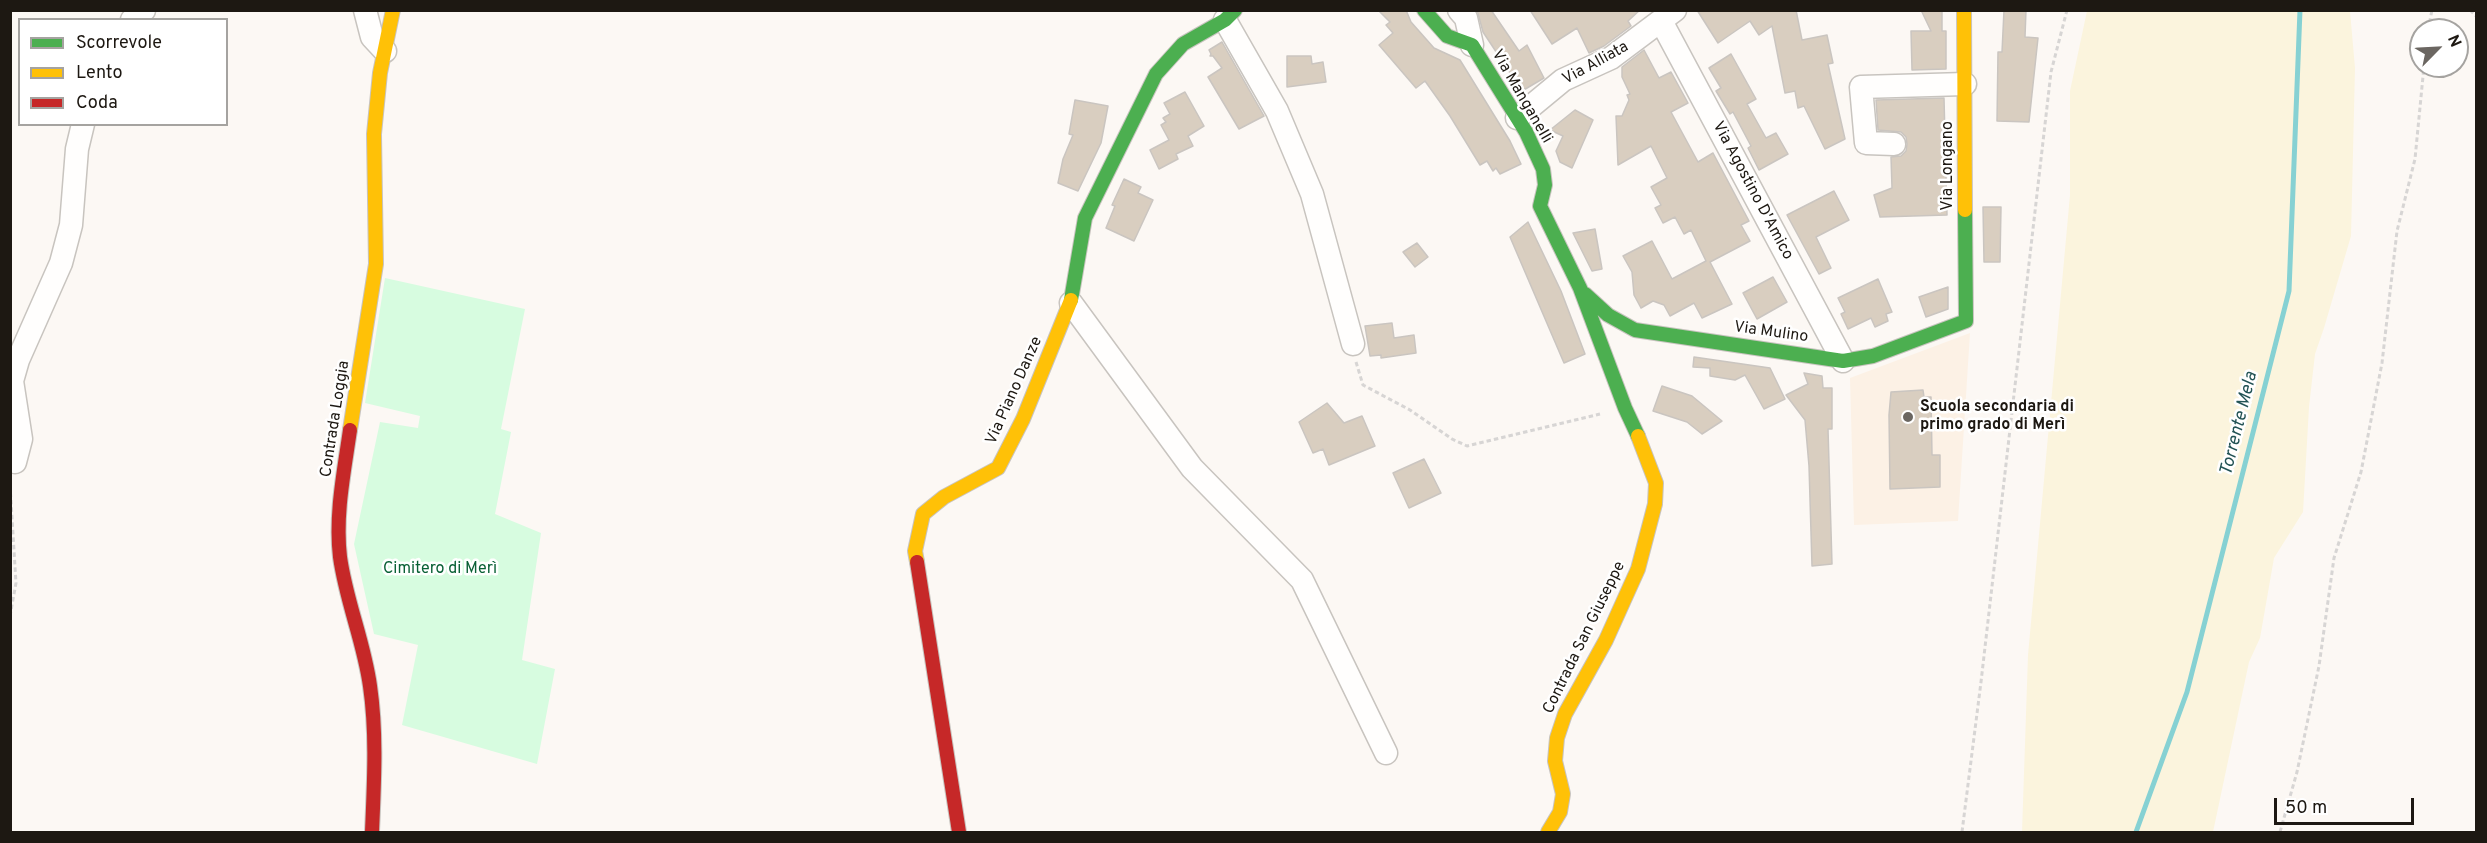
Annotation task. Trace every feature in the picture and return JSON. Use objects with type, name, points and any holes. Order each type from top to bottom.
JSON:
[{"type":"street","points":[[365,10],[372,37],[385,51]]},
{"type":"street","name":"Contrada Loggia","points":[[372,832],[374,725],[367,667],[341,562],[338,520],[376,264],[374,134],[393,10]]},
{"type":"street","name":"Via Manganelli","points":[[1424,10],[1447,36],[1472,45],[1517,118],[1543,168],[1545,185],[1540,206],[1580,288]]},
{"type":"street","points":[[1459,10],[1466,18],[1472,45]]},
{"type":"street","name":"Via Longano","points":[[1964,10],[1966,321]]},
{"type":"street","points":[[1230,15],[1277,111],[1312,194],[1353,344]]},
{"type":"street","name":"Via Piano Danze","points":[[959,832],[915,551],[923,514],[944,497],[998,468],[1023,419],[1071,303],[1085,218],[1156,74],[1183,44],[1230,15]]},
{"type":"street","name":"Via Alliata","points":[[1517,118],[1563,80],[1611,58],[1668,16]]},
{"type":"street","name":"Via Agostino D'Amico","points":[[1668,16],[1843,361]]},
{"type":"street","points":[[1894,144],[1866,143],[1861,87],[1965,84]]},
{"type":"street","points":[[15,462],[21,439],[12,381],[18,360],[63,254],[71,225],[77,148],[82,126]]},
{"type":"street","name":"Via Mulino","points":[[1580,288],[1598,309],[1616,323],[1635,330],[1843,361],[1873,356],[1966,321]]},
{"type":"street","name":"Contrada San Giuseppe","points":[[1548,832],[1560,813],[1563,794],[1555,761],[1557,738],[1565,714],[1606,640],[1638,569],[1655,504],[1656,483],[1647,455],[1625,408],[1580,288]]},
{"type":"street","points":[[1071,303],[1192,468],[1302,580],[1386,753]]},
{"type":"path","points":[[1962,832],[1990,612],[2051,72],[2067,10]]},
{"type":"path","points":[[2470,10],[2476,16]]},
{"type":"path","points":[[2280,832],[2297,772],[2319,666],[2334,558],[2361,472],[2382,363],[2397,231],[2415,159],[2423,78]]},
{"type":"path","points":[[1353,344],[1363,385],[1410,410],[1452,439],[1467,446],[1625,408]]},
{"type":"path","points":[[10,485],[16,583],[10,616]]},
{"type":"shaded area","name":"Scuola secondaria di primo grado di Merì","points":[[1970,333],[1958,521],[1854,525],[1850,378]]},
{"type":"green space","name":"Cimitero di Merì","points":[[385,278],[525,309],[501,429],[511,432],[495,514],[541,533],[522,660],[555,669],[537,764],[402,725],[418,645],[374,634],[354,544],[380,422],[418,428],[420,416],[365,403]]},
{"type":"sand","points":[[2087,11],[2350,11],[2355,68],[2351,236],[2315,354],[2309,407],[2303,512],[2274,558],[2260,638],[2249,662],[2213,832],[2022,832],[2028,655],[2070,195],[2070,91]]},
{"type":"building","points":[[1378,10],[1406,10],[1411,22],[1434,48],[1460,60],[1510,141],[1521,164],[1500,174],[1496,168],[1493,171],[1487,161],[1480,165],[1425,81],[1416,88],[1379,45],[1393,33],[1386,25],[1390,22]]},
{"type":"building","points":[[1477,10],[1491,10],[1519,51],[1527,45],[1544,78],[1522,91],[1483,32]]},
{"type":"building","points":[[1530,10],[1640,10],[1628,21],[1631,26],[1604,46],[1589,53],[1577,28],[1552,44]]},
{"type":"building","points":[[1697,10],[1796,10],[1802,40],[1827,35],[1833,63],[1828,64],[1845,139],[1825,149],[1804,106],[1798,108],[1795,91],[1785,93],[1772,26],[1759,35],[1750,21],[1718,43]]},
{"type":"building","points":[[1921,10],[1942,10],[1942,31],[1946,31],[1946,69],[1912,70],[1911,31],[1931,31]]},
{"type":"building","points":[[2004,10],[2026,10],[2025,37],[2038,38],[2029,122],[1997,121],[1998,52],[2002,52]]},
{"type":"building","points":[[1222,42],[1264,116],[1239,129],[1208,77],[1222,68],[1213,56],[1210,56],[1209,50]]},
{"type":"building","points":[[1644,50],[1659,78],[1671,72],[1688,103],[1671,112],[1698,162],[1713,153],[1749,221],[1741,225],[1750,241],[1710,262],[1732,304],[1702,318],[1694,303],[1670,316],[1664,305],[1653,301],[1641,308],[1634,295],[1632,272],[1623,256],[1652,241],[1672,279],[1706,261],[1691,230],[1684,234],[1675,217],[1663,223],[1655,208],[1661,205],[1651,187],[1667,178],[1651,146],[1618,165],[1616,116],[1622,116],[1629,100],[1627,95],[1630,94],[1622,77],[1622,67]]},
{"type":"building","points":[[1731,54],[1756,99],[1747,104],[1766,138],[1776,133],[1788,154],[1759,170],[1748,148],[1751,146],[1733,112],[1730,114],[1716,91],[1721,88],[1709,68]]},
{"type":"building","points":[[1287,56],[1311,56],[1312,64],[1323,62],[1326,82],[1287,87]]},
{"type":"building","points":[[1185,92],[1204,126],[1188,136],[1193,146],[1176,154],[1178,159],[1159,169],[1150,150],[1169,140],[1161,125],[1166,122],[1163,118],[1170,114],[1164,103]]},
{"type":"building","points":[[1944,98],[1947,215],[1880,217],[1874,195],[1892,188],[1891,157],[1901,156],[1906,151],[1907,144],[1906,137],[1901,132],[1878,130],[1876,100]]},
{"type":"building","points":[[1075,100],[1108,106],[1101,143],[1078,191],[1058,183],[1063,159],[1073,135],[1069,134]]},
{"type":"building","points":[[1575,110],[1593,120],[1572,168],[1560,162],[1556,151],[1563,136],[1550,130]]},
{"type":"building","points":[[1124,179],[1141,187],[1138,193],[1153,200],[1134,241],[1106,228],[1115,206],[1112,205]]},
{"type":"building","points":[[1834,191],[1849,220],[1816,237],[1831,268],[1819,274],[1787,215]]},
{"type":"building","points":[[1983,207],[2001,207],[2000,262],[1984,262]]},
{"type":"building","points":[[1528,222],[1561,291],[1585,354],[1564,363],[1510,237]]},
{"type":"building","points":[[1595,229],[1602,269],[1592,271],[1573,233]]},
{"type":"building","points":[[1417,243],[1428,257],[1415,267],[1403,252]]},
{"type":"building","points":[[1773,277],[1787,302],[1757,319],[1743,293]]},
{"type":"building","points":[[1878,279],[1892,312],[1886,314],[1888,321],[1875,327],[1871,318],[1848,329],[1841,314],[1845,312],[1838,298]]},
{"type":"building","points":[[1948,287],[1948,309],[1926,317],[1919,297]]},
{"type":"building","points":[[1392,323],[1394,338],[1414,335],[1416,353],[1381,358],[1381,355],[1370,356],[1365,326]]},
{"type":"building","points":[[1694,357],[1770,368],[1785,399],[1764,409],[1745,375],[1735,380],[1710,376],[1710,368],[1693,367]]},
{"type":"building","points":[[1804,373],[1822,376],[1823,388],[1832,388],[1832,429],[1828,429],[1832,564],[1812,566],[1805,420],[1786,395],[1808,384]]},
{"type":"building","points":[[1662,386],[1692,396],[1722,421],[1702,434],[1687,422],[1653,411]]},
{"type":"building","points":[[1923,390],[1924,397],[1931,397],[1932,455],[1940,455],[1940,487],[1890,489],[1891,392]]},
{"type":"building","points":[[1327,403],[1344,423],[1362,416],[1375,446],[1329,465],[1323,449],[1313,453],[1299,422]]},
{"type":"building","points":[[1424,459],[1441,493],[1409,508],[1393,473]]},
{"type":"waterway","name":"Torrente Mela","points":[[2136,832],[2187,692],[2289,291],[2300,10]]},
{"type":"traffic: fast","points":[[1071,300],[1085,218],[1156,74],[1183,44],[1225,20],[1235,10]]},
{"type":"traffic: fast","points":[[1424,10],[1447,36],[1472,45],[1526,132],[1543,169],[1545,185],[1540,206],[1580,288],[1625,408],[1638,436]]},
{"type":"traffic: fast","points":[[1585,294],[1608,315],[1635,330],[1843,361],[1873,356],[1966,321],[1965,210]]},
{"type":"traffic: slow","points":[[350,430],[376,264],[374,134],[380,73],[393,10]]},
{"type":"traffic: slow","points":[[1964,10],[1965,210]]},
{"type":"traffic: slow","points":[[917,562],[915,551],[923,514],[944,497],[998,468],[1023,419],[1071,300]]},
{"type":"traffic: slow","points":[[1548,832],[1560,812],[1563,794],[1555,761],[1557,738],[1565,714],[1606,640],[1638,569],[1655,504],[1656,483],[1638,436]]},
{"type":"traffic: jam","points":[[350,430],[341,494],[339,541],[346,590],[364,653],[372,704],[374,722],[372,832]]},
{"type":"traffic: jam","points":[[917,562],[959,832]]},
{"type":"place","name":"Scuola secondaria di primo grado di Merì","points":[[1908,417]]}]
